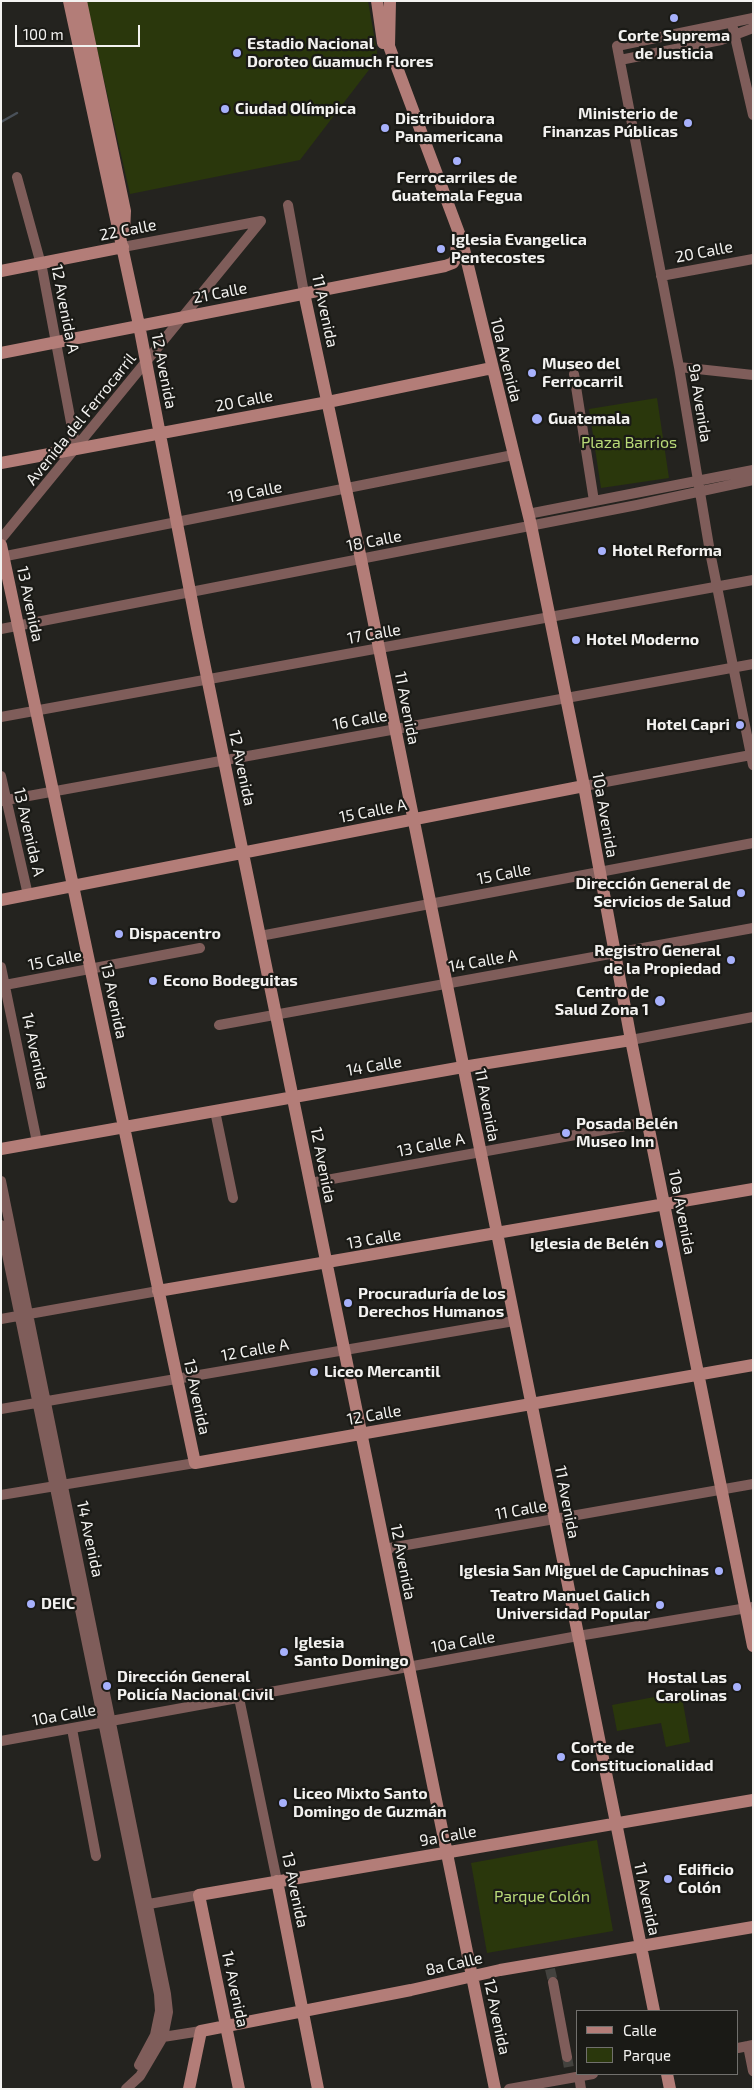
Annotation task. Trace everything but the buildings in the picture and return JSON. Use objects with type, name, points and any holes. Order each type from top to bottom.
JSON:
[{"type":"street","name":"12 Avenida","points":[[69,1],[139,325],[190,592],[495,2089]]},
{"type":"street","name":"12 Avenida","points":[[81,1],[125,210],[123,247]]},
{"type":"street","points":[[377,1],[379,21],[388,57],[457,241],[456,258],[453,263],[445,266]]},
{"type":"street","name":"10a Avenida","points":[[390,1],[389,46],[454,215],[467,258],[474,298],[529,519],[584,786],[631,1040],[699,1374],[720,1490],[749,1607],[753,1646]]},
{"type":"street","points":[[753,18],[732,24],[753,115]]},
{"type":"street","name":"9a Avenida","points":[[732,24],[618,46],[679,367],[716,587],[752,760]]},
{"type":"street","points":[[620,60],[721,40],[753,28]]},
{"type":"street","name":"12 Avenida A","points":[[17,177],[41,263],[76,449]]},
{"type":"street","name":"11 Avenida","points":[[288,205],[304,294],[361,559],[654,2010]]},
{"type":"street","name":"22 Calle","points":[[1,270],[261,221]]},
{"type":"street","name":"Avenida del Ferrocarril","points":[[1,539],[261,221]]},
{"type":"street","name":"20 Calle","points":[[661,276],[753,259]]},
{"type":"street","points":[[445,266],[460,271],[474,298]]},
{"type":"street","name":"21 Calle","points":[[1,353],[445,266]]},
{"type":"street","points":[[679,367],[753,375]]},
{"type":"street","name":"20 Calle","points":[[1,463],[328,402],[492,368]]},
{"type":"street","points":[[574,374],[594,501]]},
{"type":"street","name":"19 Calle","points":[[2,553],[176,522],[513,455]]},
{"type":"street","name":"18 Calle","points":[[529,519],[698,487],[753,470]]},
{"type":"street","name":"18 Calle","points":[[1,629],[361,559],[529,519],[594,501],[753,480]]},
{"type":"street","name":"13 Avenida","points":[[2,553],[195,1463]]},
{"type":"street","name":"17 Calle","points":[[1,717],[753,580]]},
{"type":"street","name":"16 Calle","points":[[4,800],[753,664]]},
{"type":"street","name":"15 Calle A","points":[[1,900],[584,786],[752,760]]},
{"type":"street","name":"13 Avenida A","points":[[1,776],[4,800],[28,895]]},
{"type":"street","name":"15 Calle","points":[[260,936],[753,843]]},
{"type":"street","name":"14 Calle A","points":[[219,1025],[446,982],[615,954],[753,928]]},
{"type":"street","name":"15 Calle","points":[[5,985],[200,948]]},
{"type":"street","name":"14 Avenida","points":[[1,968],[37,1142]]},
{"type":"street","name":"14 Calle","points":[[1,1149],[463,1067],[631,1040],[753,1017]]},
{"type":"street","points":[[215,1111],[233,1198]]},
{"type":"street","name":"13 Calle A","points":[[310,1182],[647,1122]]},
{"type":"street","name":"14 Avenida","points":[[1,1181],[23,1315]]},
{"type":"street","name":"13 Calle","points":[[1,1319],[753,1189]]},
{"type":"street","name":"14 Avenida","points":[[1,1225],[23,1315],[107,1722],[149,1904]]},
{"type":"street","name":"12 Calle A","points":[[1,1409],[514,1321]]},
{"type":"street","name":"12 Calle","points":[[1,1495],[195,1463],[753,1365]]},
{"type":"street","name":"11 Calle","points":[[384,1549],[753,1484]]},
{"type":"street","name":"10a Calle","points":[[1,1741],[578,1636],[749,1607]]},
{"type":"street","name":"13 Avenida","points":[[239,1698],[318,2089]]},
{"type":"street","points":[[107,1722],[160,2002],[158,2025],[151,2044],[132,2075],[117,2089]]},
{"type":"street","points":[[72,1729],[96,1856]]},
{"type":"street","name":"9a Calle","points":[[149,1904],[753,1800]]},
{"type":"street","name":"14 Avenida","points":[[199,1895],[239,2089]]},
{"type":"street","points":[[126,2089],[140,2076],[163,2037],[168,2012],[149,1904]]},
{"type":"street","name":"8a Calle","points":[[163,2037],[472,1978],[500,1970],[753,1927]]},
{"type":"street","points":[[553,1982],[567,2057]]},
{"type":"street","points":[[189,2089],[201,2031]]},
{"type":"street","points":[[746,2047],[753,2071]]},
{"type":"street","points":[[509,2089],[573,2074],[581,2089]]},
{"type":"street","points":[[666,2075],[670,2089]]},
{"type":"green space","name":"Ciudad Olímpica","points":[[86,1],[368,1],[378,58],[300,160],[130,194]]},
{"type":"green space","name":"Plaza Barrios","points":[[657,398],[669,478],[601,488],[589,409]]},
{"type":"green space","points":[[681,1692],[690,1742],[666,1747],[661,1723],[617,1731],[612,1705]]},
{"type":"green space","name":"Parque Colón","points":[[597,1840],[613,1931],[487,1953],[471,1863]]},
{"type":"waterway","points":[[1,122],[17,113]]},
{"type":"tunnel","points":[[550,1969],[553,1982]]},
{"type":"tunnel","points":[[567,2057],[569,2068]]},
{"type":"place","name":"Corte Suprema de Justicia","points":[[674,18]]},
{"type":"place","name":"Estadio Nacional Doroteo Guamuch Flores","points":[[237,53]]},
{"type":"place","name":"Ciudad Olímpica","points":[[225,109]]},
{"type":"place","name":"Ministerio de Finanzas Públicas","points":[[688,123]]},
{"type":"place","name":"Distribuidora Panamericana","points":[[385,128]]},
{"type":"place","name":"Ferrocarriles de Guatemala Fegua","points":[[457,161]]},
{"type":"place","name":"Iglesia Evangelica Pentecostes","points":[[441,249]]},
{"type":"place","name":"Museo del Ferrocarril","points":[[532,373]]},
{"type":"place","name":"Guatemala","points":[[537,419]]},
{"type":"place","name":"Hotel Reforma","points":[[602,551]]},
{"type":"place","name":"Hotel Moderno","points":[[576,640]]},
{"type":"place","name":"Hotel Capri","points":[[740,725]]},
{"type":"place","name":"Dirección General de Servicios de Salud","points":[[741,893]]},
{"type":"place","name":"Dispacentro","points":[[119,934]]},
{"type":"place","name":"Registro General de la Propiedad","points":[[731,960]]},
{"type":"place","name":"Econo Bodeguitas","points":[[153,981]]},
{"type":"place","name":"Centro de Salud Zona 1","points":[[660,1001]]},
{"type":"place","name":"Posada Belén Museo Inn","points":[[566,1133]]},
{"type":"place","name":"Iglesia de Belén","points":[[659,1244]]},
{"type":"place","name":"Procuraduría de los Derechos Humanos","points":[[348,1303]]},
{"type":"place","name":"Liceo Mercantil","points":[[314,1372]]},
{"type":"place","name":"Iglesia San Miguel de Capuchinas","points":[[719,1571]]},
{"type":"place","name":"DEIC","points":[[31,1604]]},
{"type":"place","name":"Teatro Manuel Galich Universidad Popular","points":[[660,1605]]},
{"type":"place","name":"Iglesia Santo Domingo","points":[[284,1652]]},
{"type":"place","name":"Dirección General Policía Nacional Civil","points":[[107,1686]]},
{"type":"place","name":"Hostal Las Carolinas","points":[[737,1687]]},
{"type":"place","name":"Corte de Constitucionalidad","points":[[561,1757]]},
{"type":"place","name":"Liceo Mixto Santo Domingo de Guzmán","points":[[283,1803]]},
{"type":"place","name":"Edificio Colón","points":[[668,1879]]}]
